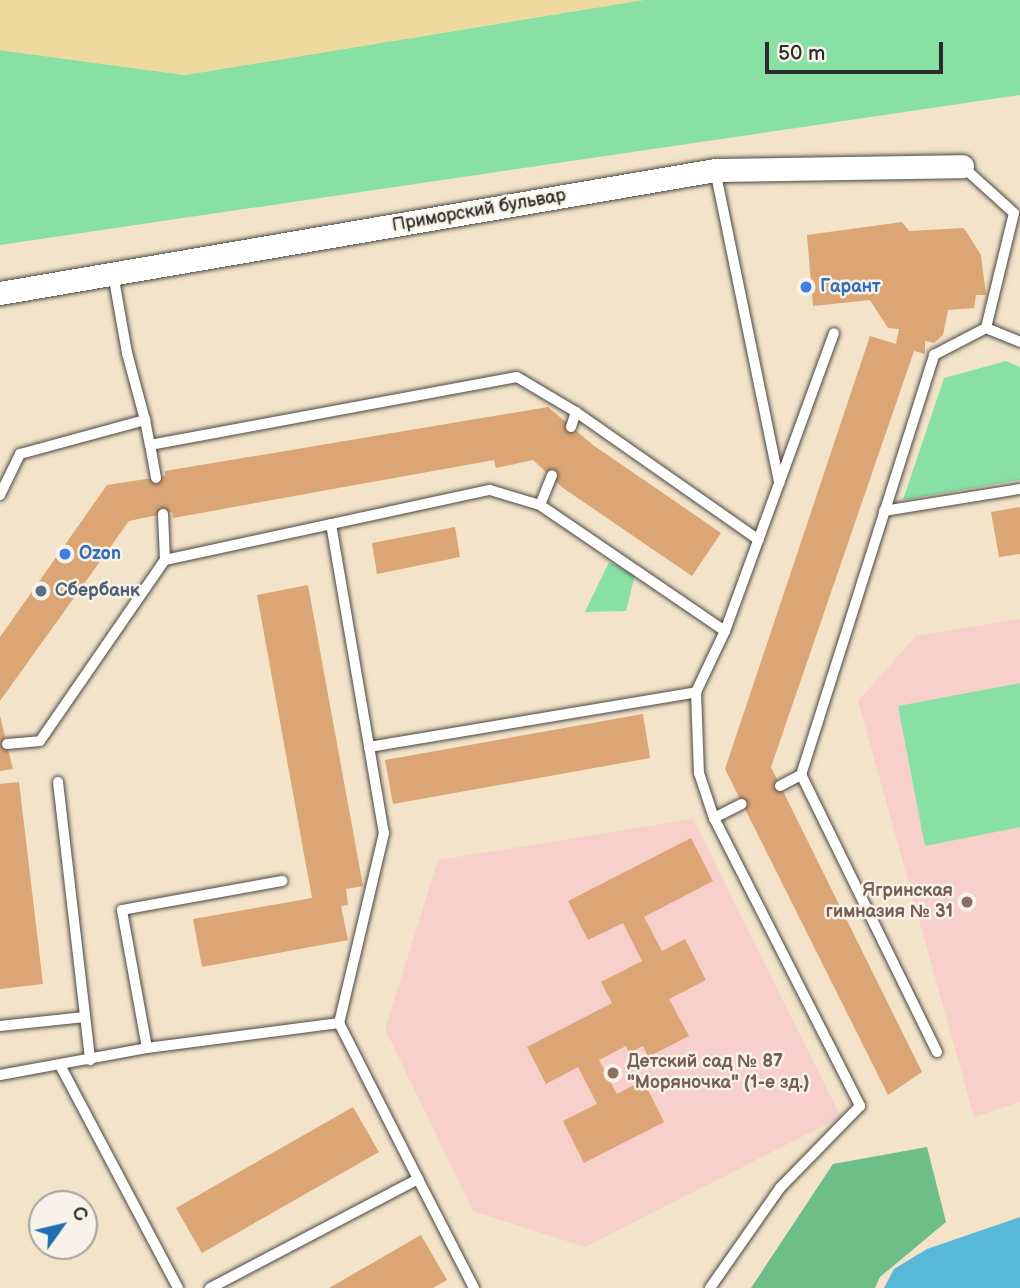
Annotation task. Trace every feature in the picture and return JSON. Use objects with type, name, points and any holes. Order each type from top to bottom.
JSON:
[{"type":"street","name":"Приморский бульвар","points":[[0,293],[715,170],[962,166]]},
{"type":"lane","points":[[962,166],[1014,213],[986,328]]},
{"type":"lane","points":[[715,170],[779,484]]},
{"type":"lane","points":[[113,274],[127,353],[145,420],[156,478]]},
{"type":"lane","points":[[937,1052],[801,775],[934,355],[986,328],[1020,341]]},
{"type":"lane","points":[[710,1288],[780,1188],[860,1106],[714,818],[699,773],[696,692],[726,631],[834,334]]},
{"type":"lane","points":[[150,445],[517,377],[576,412],[759,540]]},
{"type":"lane","points":[[571,426],[576,412]]},
{"type":"lane","points":[[0,495],[20,454],[145,420]]},
{"type":"lane","points":[[540,505],[552,475]]},
{"type":"lane","points":[[884,511],[1020,489]]},
{"type":"lane","points":[[165,560],[490,490],[540,505],[726,631]]},
{"type":"lane","points":[[7,744],[40,741],[165,560],[163,514]]},
{"type":"lane","points":[[331,524],[384,833],[339,1023],[474,1288]]},
{"type":"lane","points":[[369,747],[696,692]]},
{"type":"lane","points":[[780,786],[801,775]]},
{"type":"lane","points":[[58,782],[90,1060]]},
{"type":"lane","points":[[714,818],[742,804]]},
{"type":"lane","points":[[148,1048],[122,910],[282,881]]},
{"type":"lane","points":[[0,1026],[85,1017]]},
{"type":"lane","points":[[0,1075],[61,1067],[148,1048],[339,1023]]},
{"type":"lane","points":[[61,1067],[178,1288]]},
{"type":"lane","points":[[210,1288],[418,1179]]},
{"type":"shaded area","name":"Ягринская гимназия № 31","points":[[1020,619],[1020,1102],[974,1117],[858,701],[916,636]]},
{"type":"shaded area","name":"Детский сад № 87 \"Моряночка\" (1-е зд.)","points":[[693,819],[841,1117],[585,1247],[473,1211],[385,1029],[438,860]]},
{"type":"green space","points":[[643,0],[1020,0],[1020,95],[0,245],[0,50],[185,75]]},
{"type":"green space","points":[[1006,361],[1020,367],[1020,480],[903,500],[944,378]]},
{"type":"green space","points":[[609,562],[635,575],[626,611],[585,612]]},
{"type":"green space","points":[[1020,683],[1020,827],[925,846],[898,706]]},
{"type":"green space","points":[[927,1147],[946,1222],[880,1277],[875,1288],[751,1288],[833,1164]]},
{"type":"sand","points":[[0,0],[643,0],[185,75],[0,50]]},
{"type":"water","points":[[1020,1217],[1020,1288],[884,1288],[894,1269],[927,1249]]},
{"type":"building","points":[[902,222],[909,231],[964,228],[981,255],[986,295],[976,295],[974,308],[948,310],[943,335],[934,343],[925,341],[925,354],[914,351],[771,767],[922,1072],[888,1095],[725,769],[870,336],[896,344],[899,329],[888,328],[870,300],[813,306],[807,235]]},
{"type":"building","points":[[548,407],[593,445],[721,533],[692,576],[563,488],[533,460],[496,468],[494,460],[173,518],[172,512],[129,521],[0,701],[0,637],[107,485],[165,476],[165,471]]},
{"type":"building","points":[[1020,507],[1020,554],[999,557],[991,512]]},
{"type":"building","points":[[455,527],[460,557],[377,574],[372,543]]},
{"type":"building","points":[[308,585],[363,886],[346,889],[348,905],[341,906],[348,940],[202,967],[193,919],[312,898],[257,595]]},
{"type":"building","points":[[643,714],[650,758],[393,804],[385,760]]},
{"type":"building","points":[[0,716],[13,769],[0,771]]},
{"type":"building","points":[[19,782],[43,984],[0,989],[0,784]]},
{"type":"building","points":[[691,838],[713,881],[644,917],[662,951],[685,939],[706,980],[669,999],[689,1036],[648,1057],[643,1046],[629,1053],[626,1046],[599,1060],[617,1094],[643,1080],[664,1122],[584,1163],[563,1121],[597,1104],[578,1067],[546,1084],[527,1047],[612,1003],[601,982],[642,961],[623,923],[588,940],[568,901]]},
{"type":"building","points":[[353,1107],[379,1152],[202,1253],[176,1208]]},
{"type":"building","points":[[421,1235],[447,1280],[433,1288],[329,1288]]},
{"type":"place","name":"Гарант","points":[[806,287]]},
{"type":"place","name":"Ozon","points":[[65,554]]},
{"type":"place","name":"Сбербанк","points":[[41,591]]},
{"type":"place","name":"Ягринская гимназия № 31","points":[[967,902]]},
{"type":"place","name":"Детский сад № 87 \"Моряночка\" (1-е зд.)","points":[[613,1073]]}]
